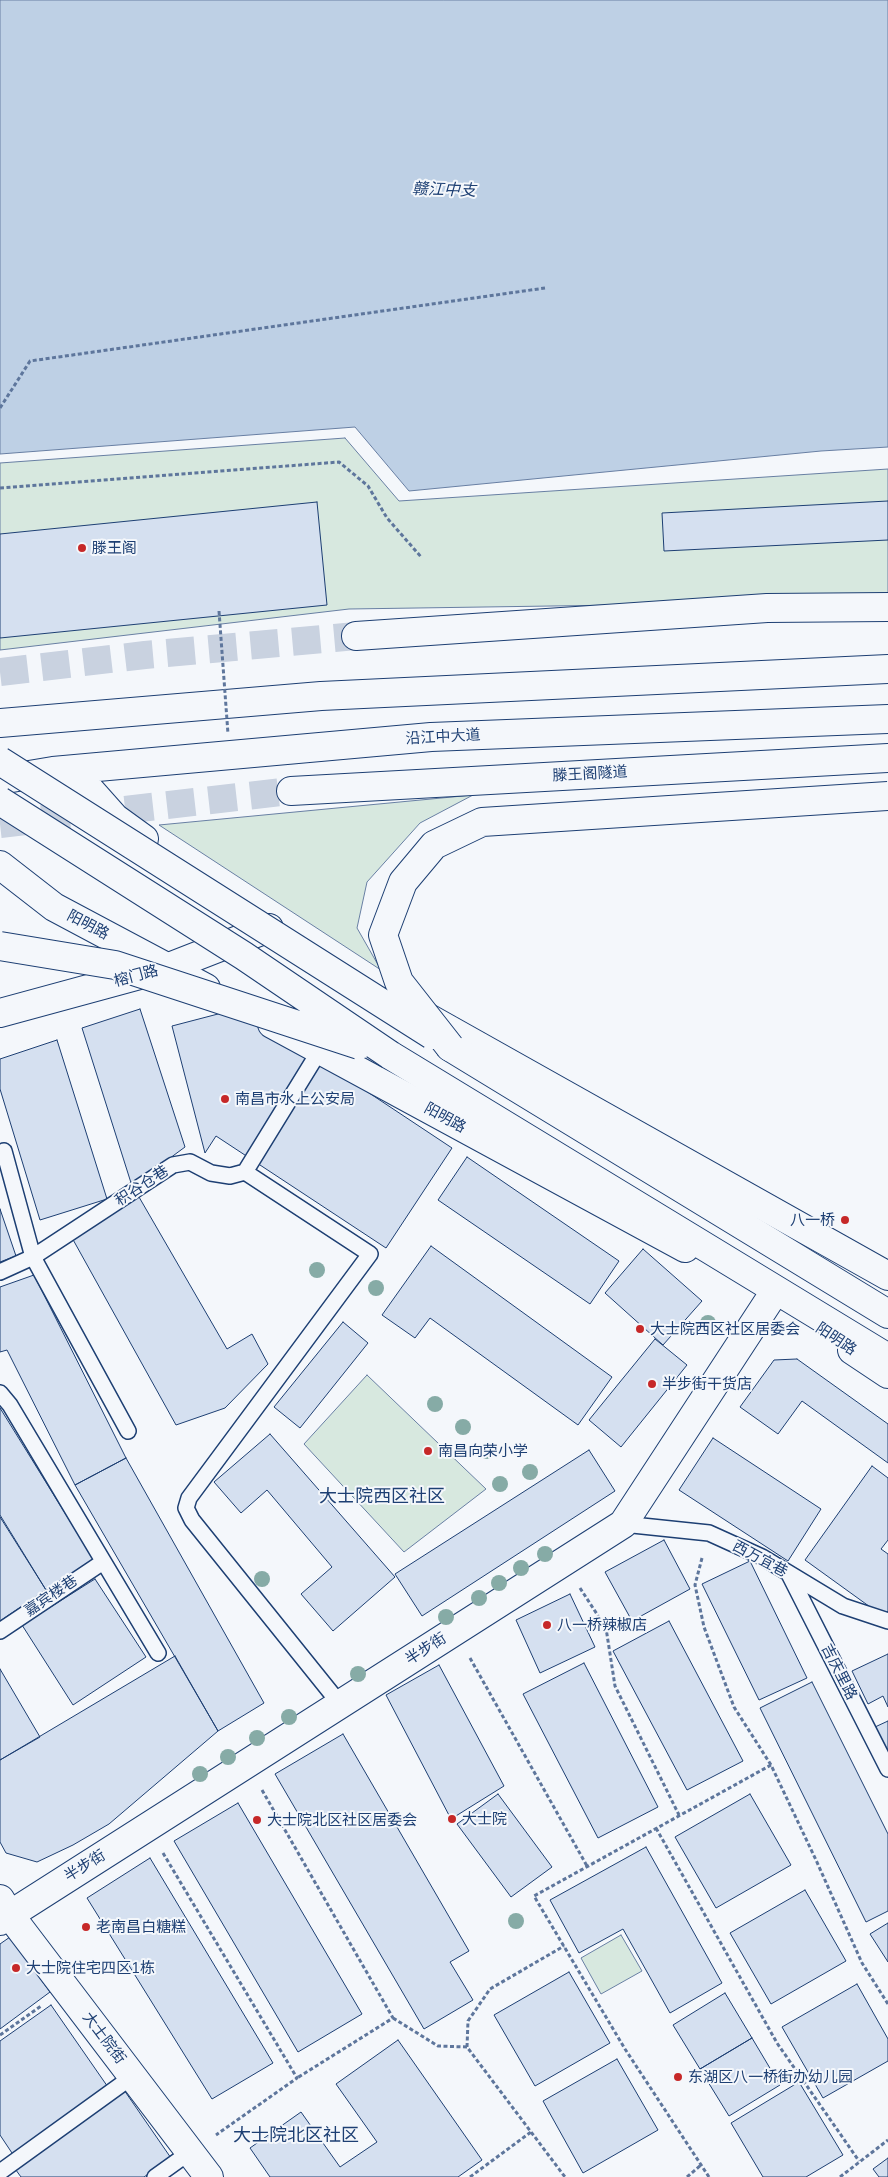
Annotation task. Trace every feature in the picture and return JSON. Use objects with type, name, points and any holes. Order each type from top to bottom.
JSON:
[{"type":"main road","points":[[356,636],[767,608],[888,607]]},
{"type":"main road","points":[[0,723],[321,696],[888,669]]},
{"type":"main road","name":"沿江中大道","points":[[0,780],[53,771],[431,737],[888,719]]},
{"type":"main road","name":"滕王阁隧道","points":[[291,790],[888,758]]},
{"type":"main road","points":[[0,761],[450,1046],[888,1314]]},
{"type":"main road","points":[[53,771],[90,791],[115,818],[269,928],[888,1276]]},
{"type":"main road","points":[[450,1046],[399,982],[383,935],[402,882],[434,845],[482,822],[888,796]]},
{"type":"main road","points":[[0,801],[244,956],[390,1056],[888,1358]]},
{"type":"main road","name":"阳明路","points":[[0,864],[54,907],[169,967],[772,1296],[888,1374]]},
{"type":"main road","name":"榕门路","points":[[0,1013],[169,967],[269,928]]},
{"type":"main road","points":[[0,946],[115,965],[390,1056]]},
{"type":"main road","name":"半步街","points":[[3,1911],[148,1826],[623,1524],[772,1296]]},
{"type":"main road","name":"大士院街","points":[[3,1911],[66,1988],[209,2177]]},
{"type":"lane","points":[[320,1050],[245,1172],[370,1254],[189,1498],[186,1508],[192,1520],[340,1704]]},
{"type":"lane","points":[[4,1151],[33,1257],[128,1431]]},
{"type":"lane","name":"积谷仓巷","points":[[0,1272],[33,1257],[173,1165],[190,1162],[211,1173],[230,1176],[245,1172]]},
{"type":"lane","points":[[0,1393],[10,1405],[158,1653]]},
{"type":"lane","name":"西万宜巷","points":[[623,1524],[709,1533],[762,1557],[842,1606],[888,1622]]},
{"type":"lane","name":"嘉宾楼巷","points":[[0,1631],[103,1562]]},
{"type":"lane","name":"吉庆里路","points":[[789,1574],[888,1769]]},
{"type":"lane","points":[[0,2172],[133,2076]]},
{"type":"lane","points":[[155,2177],[190,2152]]},
{"type":"path","points":[[0,408],[30,362],[545,288]]},
{"type":"path","points":[[0,488],[339,462],[368,486],[387,518],[422,558]]},
{"type":"path","points":[[219,611],[228,734]]},
{"type":"path","points":[[709,1533],[695,1585],[704,1627],[734,1707],[771,1765],[862,1963],[888,2004]]},
{"type":"path","points":[[563,1562],[606,1628],[615,1686],[680,1815]]},
{"type":"path","points":[[454,1631],[587,1866]]},
{"type":"path","points":[[247,1763],[392,2018],[438,2046],[467,2047]]},
{"type":"path","points":[[709,2177],[625,2049],[534,1896],[771,1765]]},
{"type":"path","points":[[148,1826],[297,2078]]},
{"type":"path","points":[[656,1828],[778,2043],[860,2162]]},
{"type":"path","points":[[564,1946],[490,1989],[468,2021],[467,2047],[565,2177]]},
{"type":"path","points":[[0,2035],[66,1988]]},
{"type":"path","points":[[190,2152],[297,2078],[392,2018]]},
{"type":"path","points":[[470,2177],[531,2132]]},
{"type":"path","points":[[840,2177],[888,2140]]},
{"type":"path","points":[[687,2177],[701,2165]]},
{"type":"shaded area","points":[[345,438],[399,501],[888,469],[888,601],[349,609],[0,650],[0,463]]},
{"type":"shaded area","points":[[473,795],[420,823],[367,882],[357,928],[381,970],[159,825]]},
{"type":"shaded area","points":[[367,1375],[486,1489],[404,1552],[304,1444]]},
{"type":"shaded area","points":[[621,1935],[642,1971],[601,1994],[581,1958]]},
{"type":"water","name":"赣江中支","points":[[0,0],[888,0],[888,447],[821,451],[409,491],[355,427],[0,454]]},
{"type":"building","points":[[888,501],[888,540],[664,551],[662,513]]},
{"type":"building","points":[[317,502],[327,605],[0,638],[0,534]]},
{"type":"building","points":[[241,1008],[452,1148],[386,1248],[216,1136],[205,1153],[172,1026]]},
{"type":"building","points":[[140,1009],[185,1147],[132,1186],[82,1028]]},
{"type":"building","points":[[57,1040],[107,1199],[40,1220],[0,1089],[0,1059]]},
{"type":"building","points":[[467,1157],[619,1261],[590,1304],[438,1200]]},
{"type":"building","points":[[139,1197],[227,1349],[252,1334],[268,1364],[225,1408],[176,1425],[71,1236]]},
{"type":"building","points":[[0,1209],[16,1256],[0,1262]]},
{"type":"building","points":[[431,1246],[612,1377],[578,1425],[430,1318],[415,1338],[382,1315]]},
{"type":"building","points":[[643,1249],[702,1301],[663,1345],[605,1293]]},
{"type":"building","points":[[34,1275],[126,1458],[75,1485],[7,1350],[0,1352],[0,1287]]},
{"type":"building","points":[[343,1322],[368,1343],[300,1428],[274,1407]]},
{"type":"building","points":[[655,1339],[687,1365],[621,1447],[589,1420]]},
{"type":"building","points":[[797,1359],[888,1424],[888,1463],[802,1401],[778,1434],[740,1407],[774,1360]]},
{"type":"building","points":[[0,1408],[94,1560],[46,1590],[0,1515]]},
{"type":"building","points":[[270,1434],[395,1577],[333,1631],[301,1594],[332,1567],[267,1490],[241,1513],[214,1482]]},
{"type":"building","points":[[713,1438],[821,1509],[788,1561],[679,1490]]},
{"type":"building","points":[[589,1450],[615,1491],[422,1616],[395,1574]]},
{"type":"building","points":[[126,1458],[264,1703],[218,1731],[75,1485]]},
{"type":"building","points":[[872,1466],[888,1478],[888,1540],[881,1549],[888,1554],[888,1611],[884,1617],[805,1560]]},
{"type":"building","points":[[0,1517],[46,1590],[0,1621]]},
{"type":"building","points":[[664,1540],[690,1589],[632,1621],[605,1572]]},
{"type":"building","points":[[750,1561],[807,1678],[759,1700],[702,1584]]},
{"type":"building","points":[[95,1579],[146,1657],[73,1705],[22,1625]]},
{"type":"building","points":[[570,1594],[595,1647],[540,1673],[516,1620]]},
{"type":"building","points":[[669,1621],[743,1761],[687,1790],[613,1651]]},
{"type":"building","points":[[888,1654],[888,1707],[883,1696],[868,1704],[852,1671]]},
{"type":"building","points":[[175,1656],[218,1731],[109,1824],[73,1845],[37,1862],[6,1853],[0,1842],[0,1760]]},
{"type":"building","points":[[584,1663],[658,1807],[598,1838],[523,1694]]},
{"type":"building","points":[[439,1665],[504,1786],[451,1819],[386,1695]]},
{"type":"building","points":[[0,1669],[40,1737],[0,1760]]},
{"type":"building","points":[[812,1682],[888,1834],[888,1911],[866,1922],[760,1708]]},
{"type":"building","points":[[888,1721],[888,1754],[875,1727]]},
{"type":"building","points":[[343,1734],[469,1951],[450,1962],[473,2000],[424,2029],[275,1774]]},
{"type":"building","points":[[498,1794],[552,1867],[511,1897],[457,1824]]},
{"type":"building","points":[[750,1794],[791,1865],[716,1908],[675,1837]]},
{"type":"building","points":[[238,1803],[362,2014],[298,2052],[174,1841]]},
{"type":"building","points":[[646,1847],[722,1983],[670,2013],[623,1929],[579,1953],[550,1900]]},
{"type":"building","points":[[150,1858],[273,2063],[212,2099],[87,1898]]},
{"type":"building","points":[[805,1890],[846,1961],[771,2004],[730,1933]]},
{"type":"building","points":[[888,1923],[888,1962],[870,1934]]},
{"type":"building","name":"大士院住宅四区1栋","points":[[10,1937],[50,1992],[0,2029],[0,1944]]},
{"type":"building","points":[[569,1972],[610,2043],[535,2086],[494,2015]]},
{"type":"building","points":[[857,1984],[888,2039],[888,2061],[823,2098],[782,2027]]},
{"type":"building","points":[[725,1993],[752,2038],[700,2069],[673,2025]]},
{"type":"building","points":[[51,2005],[110,2090],[14,2156],[0,2135],[0,2041]]},
{"type":"building","points":[[752,2038],[780,2085],[729,2116],[700,2069]]},
{"type":"building","points":[[398,2040],[482,2160],[458,2177],[270,2177],[250,2148],[301,2112],[340,2167],[377,2142],[336,2084]]},
{"type":"building","points":[[617,2059],[658,2130],[583,2173],[543,2101]]},
{"type":"building","points":[[799,2082],[843,2155],[806,2177],[763,2177],[731,2123]]},
{"type":"building","points":[[124,2090],[171,2158],[144,2177],[21,2177],[13,2166]]},
{"type":"building","points":[[888,2158],[888,2177],[879,2177],[873,2169]]},
{"type":"tunnel","points":[[0,672],[145,655],[356,636]]},
{"type":"tunnel","points":[[0,824],[291,791]]},
{"type":"place","name":"滕王阁","points":[[82,548]]},
{"type":"place","name":"南昌市水上公安局","points":[[225,1099]]},
{"type":"place","name":"八一桥","points":[[845,1220]]},
{"type":"place","name":"大士院西区社区居委会","points":[[640,1329]]},
{"type":"place","name":"半步街干货店","points":[[652,1384]]},
{"type":"place","name":"南昌向荣小学","points":[[428,1451]]},
{"type":"place","name":"八一桥辣椒店","points":[[547,1625]]},
{"type":"place","name":"大士院","points":[[452,1819]]},
{"type":"place","name":"大士院北区社区居委会","points":[[257,1820]]},
{"type":"place","name":"老南昌白糖糕","points":[[86,1927]]},
{"type":"place","name":"大士院住宅四区1栋","points":[[16,1968]]},
{"type":"place","name":"东湖区八一桥街办幼儿园","points":[[678,2077]]},
{"type":"district","name":"大士院西区社区","points":[[382,1497]]},
{"type":"district","name":"大士院北区社区","points":[[296,2136]]}]
